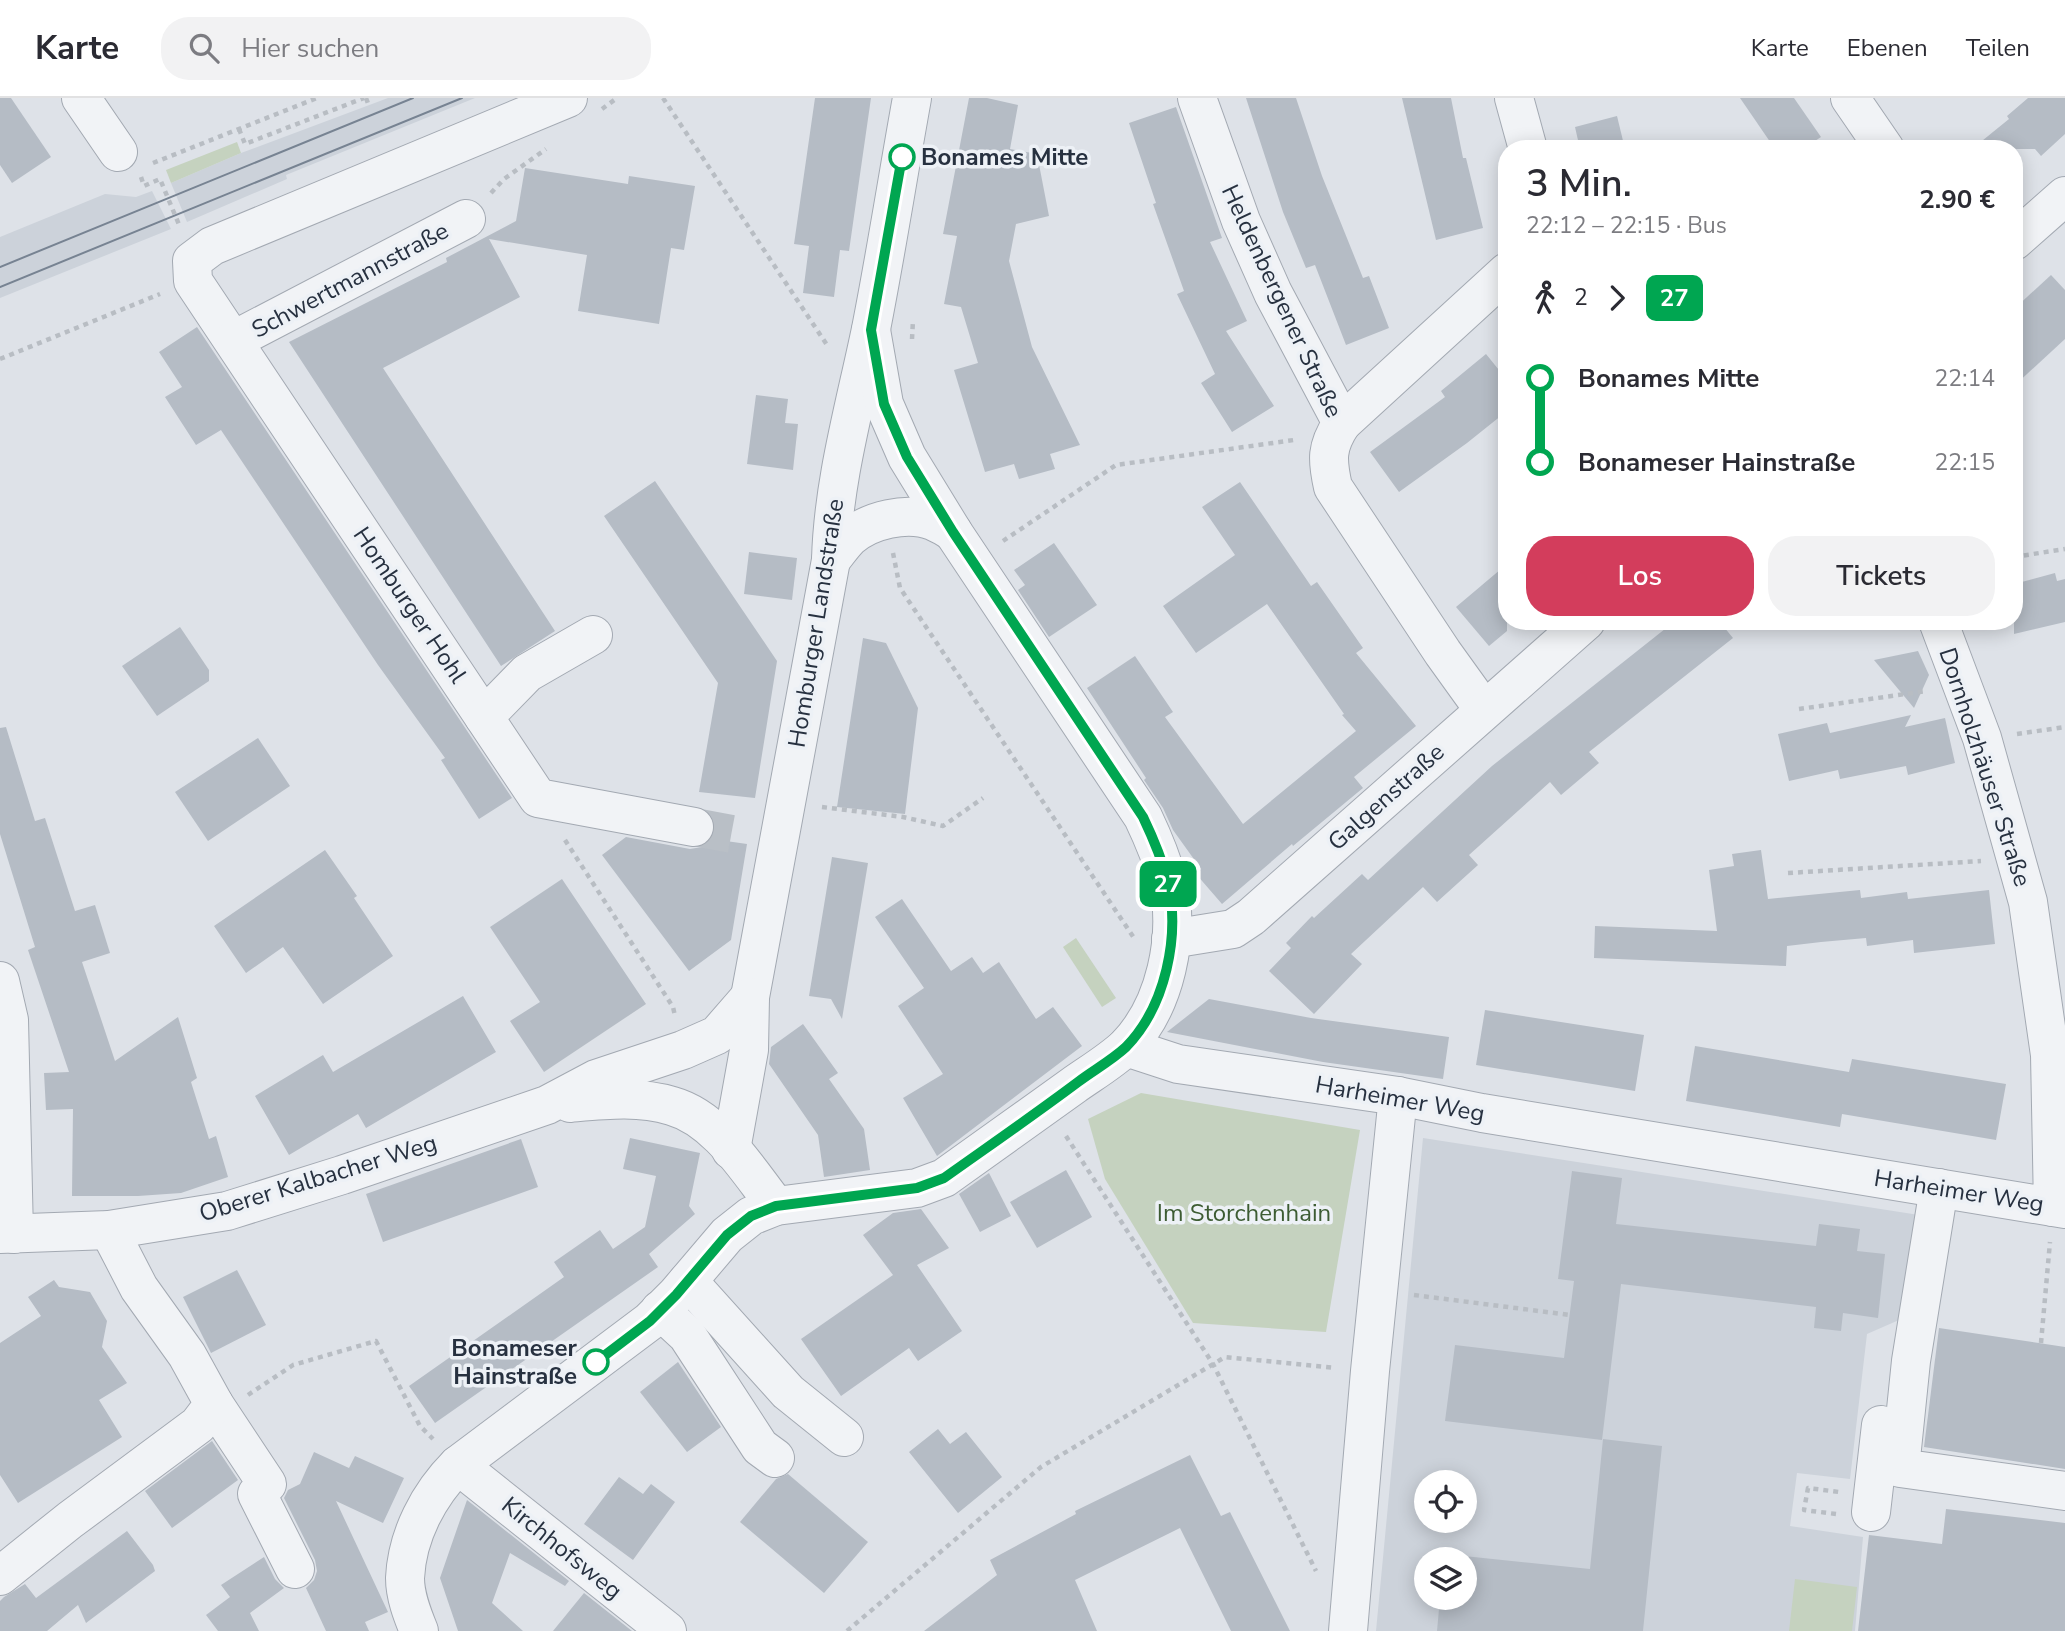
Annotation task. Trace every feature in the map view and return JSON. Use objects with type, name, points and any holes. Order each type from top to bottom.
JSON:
[{"type":"street","points":[[81,98],[128,160]]},
{"type":"street","name":"Homburger Landstraße","points":[[731,1150],[749,1050],[750,997],[763,840],[786,802],[831,561],[832,528],[857,387],[871,330],[912,98]]},
{"type":"street","name":"Heldenbergener Straße","points":[[1197,98],[1220,166],[1262,269],[1305,357],[1336,432],[1329,465],[1333,487],[1484,710]]},
{"type":"street","points":[[1514,98],[1526,140]]},
{"type":"street","points":[[1850,98],[1879,140]]},
{"type":"street","points":[[193,281],[192,261],[212,246],[581,106]]},
{"type":"street","points":[[2023,233],[2065,196]]},
{"type":"street","name":"Schwertmannstraße","points":[[234,340],[466,219]]},
{"type":"street","points":[[1336,432],[1498,280]]},
{"type":"street","name":"Homburger Hohl","points":[[193,281],[538,798]]},
{"type":"street","points":[[419,1631],[411,1611],[405,1579],[409,1548],[422,1514],[439,1484],[458,1465],[596,1362],[660,1310],[688,1282],[727,1235],[751,1216],[776,1206],[917,1188],[944,1178],[1126,1047],[1149,1017],[1164,980],[1155,943],[1172,912],[1168,883],[1159,851],[1143,817],[953,532],[907,457],[884,404],[871,330]]},
{"type":"street","points":[[831,561],[849,538],[866,526],[886,520],[908,517],[932,520],[953,532]]},
{"type":"street","name":"Galgenstraße","points":[[1155,943],[1233,929],[1251,917],[1576,630]]},
{"type":"street","name":"Dornholzhäuser Straße","points":[[1941,630],[1982,738],[2028,902],[2050,1055],[2059,1208]]},
{"type":"street","points":[[484,717],[527,673],[593,635]]},
{"type":"street","points":[[538,798],[694,827]]},
{"type":"street","points":[[0,981],[9,1020],[7,1234]]},
{"type":"street","name":"Oberer Kalbacher Weg","points":[[7,1234],[109,1230],[227,1211],[342,1175],[547,1105],[596,1079],[683,1050],[717,1034],[750,997]]},
{"type":"street","name":"Harheimer Weg","points":[[1126,1047],[1178,1064],[1398,1096],[1482,1113],[2059,1208]]},
{"type":"street","points":[[1348,1631],[1370,1371],[1398,1096]]},
{"type":"street","name":"Oberer Kalbacher Weg","points":[[547,1105],[616,1098],[674,1106],[705,1125],[731,1150],[776,1206]]},
{"type":"street","points":[[1939,1188],[1911,1361],[1900,1468],[2065,1491]]},
{"type":"street","points":[[109,1230],[139,1288],[187,1354],[214,1404],[267,1484],[257,1494],[295,1569]]},
{"type":"street","points":[[688,1282],[789,1392],[845,1437]]},
{"type":"street","points":[[660,1310],[687,1335],[760,1447],[775,1458]]},
{"type":"street","points":[[1851,1506],[1890,1347],[1917,1328]]},
{"type":"street","points":[[0,1576],[198,1425],[214,1404]]},
{"type":"street","name":"Kirchhofsweg","points":[[458,1465],[667,1631]]},
{"type":"path","points":[[190,224],[180,228],[160,179],[144,186],[128,160],[239,130],[317,98]]},
{"type":"path","points":[[239,130],[245,144],[365,98],[369,106]]},
{"type":"path","points":[[581,106],[617,98]]},
{"type":"path","points":[[663,98],[836,359]]},
{"type":"path","points":[[466,219],[505,179],[549,146]]},
{"type":"path","points":[[0,359],[193,281]]},
{"type":"path","points":[[911,346],[913,309]]},
{"type":"path","points":[[1001,542],[1116,465],[1336,432]]},
{"type":"path","points":[[892,549],[900,588],[1155,943]]},
{"type":"path","points":[[2023,556],[2065,549]]},
{"type":"path","points":[[1800,709],[1962,686]]},
{"type":"path","points":[[1982,738],[2065,727]]},
{"type":"path","points":[[538,798],[673,1007],[683,1050]]},
{"type":"path","points":[[786,802],[903,817],[943,825],[983,798]]},
{"type":"path","points":[[1788,873],[2017,859]]},
{"type":"path","points":[[1064,1134],[1213,1364],[1322,1583]]},
{"type":"path","points":[[2040,1343],[2059,1208]]},
{"type":"path","points":[[1378,1290],[1570,1315]]},
{"type":"path","points":[[214,1404],[242,1399],[293,1365],[376,1342],[421,1426],[458,1465]]},
{"type":"path","points":[[847,1631],[1041,1467],[1225,1357],[1370,1371]]},
{"type":"path","points":[[1808,1488],[1851,1506],[1804,1510],[1808,1488]]},
{"type":"shaded area","points":[[388,98],[475,98],[286,175],[287,179],[187,222],[171,183],[241,153]]},
{"type":"shaded area","points":[[152,191],[171,229],[0,298],[0,237],[105,194],[136,197]]},
{"type":"shaded area","points":[[1423,1138],[1919,1215],[1899,1320],[1867,1334],[1850,1479],[1797,1473],[1790,1526],[1863,1537],[1855,1631],[1376,1631]]},
{"type":"green space","points":[[237,142],[241,153],[171,183],[166,170]]},
{"type":"green space","points":[[1076,938],[1116,998],[1102,1007],[1063,947]]},
{"type":"green space","name":"Im Storchenhain","points":[[1141,1093],[1360,1130],[1326,1332],[1193,1323],[1105,1179],[1088,1119]]},
{"type":"green space","points":[[1795,1579],[1857,1587],[1852,1631],[1789,1631]]},
{"type":"building","points":[[0,98],[11,98],[51,157],[12,183],[0,165]]},
{"type":"building","points":[[815,98],[871,98],[849,251],[840,250],[834,297],[803,293],[809,246],[794,244]]},
{"type":"building","points":[[969,98],[987,98],[1018,105],[1010,149],[1037,154],[1049,216],[1016,224],[1009,261],[1032,347],[1080,445],[1050,454],[1055,469],[1019,479],[1014,464],[985,472],[954,370],[978,363],[961,307],[944,304],[957,236],[943,234]]},
{"type":"building","points":[[1246,98],[1296,98],[1322,176],[1363,278],[1369,276],[1389,328],[1346,345],[1315,265],[1306,268],[1283,212]]},
{"type":"building","points":[[1402,98],[1451,98],[1463,158],[1466,158],[1483,228],[1436,240]]},
{"type":"building","points":[[1740,98],[1794,98],[1821,137],[1816,140],[1769,140]]},
{"type":"building","points":[[2028,98],[2065,98],[2065,134],[2041,156],[2035,149],[2023,149],[2023,140],[1983,140],[2009,119],[2007,116]]},
{"type":"building","points":[[1176,107],[1222,238],[1210,242],[1247,321],[1226,331],[1274,406],[1232,432],[1201,383],[1215,374],[1177,294],[1184,291],[1153,204],[1156,203],[1129,123]]},
{"type":"building","points":[[1617,116],[1623,140],[1578,140],[1575,127]]},
{"type":"building","points":[[525,168],[628,184],[629,176],[695,186],[684,250],[671,248],[659,324],[578,311],[587,255],[489,239],[520,297],[383,368],[555,631],[501,666],[289,342],[447,262],[446,258],[516,221]]},
{"type":"building","points":[[2051,275],[2065,290],[2065,339],[2023,378],[2023,301]]},
{"type":"building","points":[[197,327],[512,798],[479,819],[441,760],[445,758],[378,665],[221,430],[196,445],[165,397],[182,387],[159,352]]},
{"type":"building","points":[[1486,354],[1498,369],[1498,418],[1399,492],[1370,452],[1445,397],[1441,391]]},
{"type":"building","points":[[756,395],[788,399],[785,423],[798,424],[793,470],[747,464]]},
{"type":"building","points":[[655,481],[777,661],[755,798],[699,792],[718,683],[604,516]]},
{"type":"building","points":[[1240,482],[1311,586],[1317,582],[1363,648],[1356,653],[1416,726],[1354,777],[1363,788],[1222,904],[1196,874],[1201,869],[1173,830],[1163,808],[1144,780],[1146,778],[1087,688],[1135,656],[1173,712],[1165,717],[1243,824],[1356,731],[1342,715],[1344,714],[1267,604],[1196,653],[1163,606],[1235,555],[1202,507]]},
{"type":"building","points":[[1054,543],[1097,605],[1049,637],[1018,590],[1025,585],[1014,570]]},
{"type":"building","points":[[749,552],[797,558],[792,600],[744,594]]},
{"type":"building","points":[[1498,572],[1498,630],[1507,631],[1489,646],[1456,607]]},
{"type":"building","points":[[2055,573],[2057,581],[2065,579],[2065,622],[2014,634],[2014,630],[2023,630],[2023,582]]},
{"type":"building","points":[[180,627],[209,670],[209,681],[157,716],[122,666]]},
{"type":"building","points":[[1664,630],[1726,630],[1733,638],[1589,752],[1599,763],[1561,795],[1550,782],[1469,855],[1478,865],[1437,902],[1423,887],[1351,954],[1362,964],[1314,1014],[1269,971],[1291,948],[1286,943],[1312,916],[1314,918],[1362,874],[1368,880],[1492,766]]},
{"type":"building","points":[[863,638],[886,643],[918,708],[905,814],[837,807]]},
{"type":"building","points":[[1918,651],[1929,675],[1914,708],[1874,660]]},
{"type":"building","points":[[1911,715],[1905,727],[1945,718],[1955,763],[1908,775],[1906,766],[1840,779],[1838,770],[1789,781],[1778,734],[1827,723],[1830,733]]},
{"type":"building","points":[[6,727],[35,821],[45,818],[75,911],[95,905],[110,953],[82,962],[115,1061],[178,1017],[197,1078],[191,1082],[209,1139],[216,1136],[228,1177],[181,1193],[72,1196],[73,1109],[46,1110],[44,1073],[69,1072],[28,950],[35,947],[0,834],[0,728]]},
{"type":"building","points":[[258,738],[290,786],[208,841],[175,792]]},
{"type":"building","points":[[626,837],[690,849],[702,847],[712,839],[747,844],[731,940],[689,971],[602,855]]},
{"type":"building","points":[[325,850],[393,956],[323,1004],[283,947],[246,973],[214,926]]},
{"type":"building","points":[[1761,850],[1768,899],[1860,890],[1861,898],[1907,892],[1908,899],[1989,890],[1995,944],[1914,953],[1913,940],[1867,946],[1866,938],[1821,942],[1787,946],[1786,966],[1594,958],[1595,926],[1717,931],[1709,870],[1734,866],[1732,854]]},
{"type":"building","points":[[832,857],[868,863],[842,1019],[831,999],[809,996]]},
{"type":"building","points":[[562,879],[646,1004],[544,1072],[510,1021],[540,1002],[490,927]]},
{"type":"building","points":[[902,899],[951,971],[972,957],[983,973],[999,962],[1036,1019],[1053,1007],[1082,1046],[937,1156],[903,1098],[943,1074],[898,1006],[924,988],[875,917]]},
{"type":"building","points":[[463,996],[496,1052],[366,1128],[358,1114],[289,1155],[255,1096],[323,1055],[333,1072]]},
{"type":"building","points":[[1209,999],[1311,1018],[1449,1037],[1443,1079],[1323,1062],[1167,1032]]},
{"type":"building","points":[[1485,1010],[1644,1035],[1635,1091],[1476,1065]]},
{"type":"building","points":[[803,1024],[838,1073],[829,1079],[864,1129],[870,1170],[824,1177],[818,1135],[769,1064],[771,1047]]},
{"type":"building","points":[[1695,1046],[1849,1072],[1852,1059],[2006,1084],[1996,1140],[1842,1114],[1840,1127],[1686,1101]]},
{"type":"building","points":[[630,1138],[700,1153],[689,1206],[695,1214],[649,1254],[658,1267],[435,1423],[409,1386],[564,1277],[554,1262],[600,1230],[613,1249],[645,1227],[656,1176],[623,1169]]},
{"type":"building","points":[[521,1139],[538,1187],[383,1242],[366,1194]]},
{"type":"building","points":[[1066,1170],[1092,1217],[1037,1248],[1010,1202]]},
{"type":"building","points":[[1572,1171],[1622,1178],[1616,1224],[1816,1246],[1819,1224],[1860,1229],[1857,1251],[1885,1254],[1878,1318],[1843,1313],[1841,1331],[1814,1328],[1816,1307],[1621,1284],[1602,1440],[1445,1421],[1455,1345],[1564,1358],[1574,1281],[1558,1279]]},
{"type":"building","points":[[989,1173],[1011,1216],[980,1232],[959,1194]]},
{"type":"building","points":[[921,1209],[949,1248],[917,1265],[962,1331],[918,1361],[909,1348],[841,1396],[801,1339],[893,1275],[863,1235],[893,1213]]},
{"type":"building","points":[[237,1270],[266,1325],[211,1353],[183,1297]]},
{"type":"building","points":[[54,1280],[59,1287],[90,1292],[107,1321],[102,1347],[127,1383],[99,1400],[122,1437],[18,1503],[0,1475],[0,1343],[41,1316],[28,1297]]},
{"type":"building","points":[[1939,1328],[2065,1347],[2065,1469],[1924,1447]]},
{"type":"building","points":[[678,1362],[721,1427],[687,1452],[640,1392]]},
{"type":"building","points":[[938,1429],[950,1444],[966,1432],[1002,1477],[958,1513],[909,1452]]},
{"type":"building","points":[[1603,1439],[1662,1446],[1643,1631],[1437,1631],[1439,1610],[1477,1610],[1477,1557],[1590,1569]]},
{"type":"building","points":[[212,1441],[238,1480],[172,1528],[145,1491]]},
{"type":"building","points":[[314,1452],[349,1468],[355,1456],[404,1478],[383,1523],[336,1501],[388,1612],[365,1622],[369,1631],[326,1631],[306,1588],[314,1580],[317,1571],[315,1560],[284,1498],[288,1490],[300,1484]]},
{"type":"building","points":[[1190,1455],[1221,1516],[1230,1512],[1290,1631],[1231,1631],[1180,1528],[1075,1580],[1097,1631],[924,1631],[997,1575],[990,1560],[1076,1514],[1075,1511]]},
{"type":"building","points":[[788,1474],[868,1542],[824,1593],[740,1522],[776,1479]]},
{"type":"building","points":[[619,1477],[643,1494],[651,1484],[675,1502],[633,1560],[584,1524]]},
{"type":"building","points":[[467,1500],[569,1581],[565,1586],[510,1553],[492,1603],[523,1631],[458,1631],[440,1578]]},
{"type":"building","points":[[1946,1509],[2065,1523],[2065,1631],[1858,1631],[1869,1535],[1942,1544]]},
{"type":"building","points":[[127,1531],[155,1571],[86,1623],[78,1605],[47,1631],[0,1631],[0,1601],[4,1597],[25,1584],[36,1598]]},
{"type":"building","points":[[264,1557],[275,1579],[284,1588],[250,1613],[259,1631],[218,1631],[206,1615],[230,1597],[221,1585]]},
{"type":"building","points":[[584,1593],[632,1631],[553,1631]]},
{"type":"tunnel","points":[[694,827],[748,837]]},
{"type":"tram line","points":[[0,267],[413,98]]},
{"type":"tram line","points":[[0,287],[462,98]]},
{"type":"bus line","name":"27","points":[[596,1362],[650,1321],[727,1235],[751,1216],[776,1206],[917,1188],[944,1178],[1126,1047],[1149,1017],[1164,980],[1171,939],[1172,912],[1168,883],[1159,851],[1143,817],[953,532],[907,457],[884,404],[871,330],[902,157]]},
{"type":"place","name":"Bonames Mitte","points":[[902,157]]},
{"type":"place","name":"Bonameser Hainstraße","points":[[596,1362]]}]
